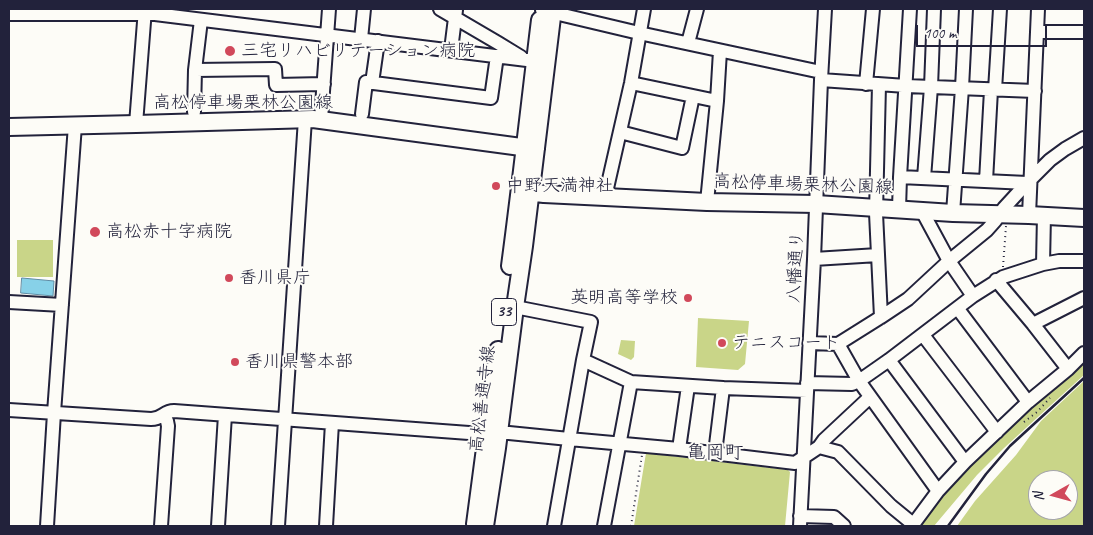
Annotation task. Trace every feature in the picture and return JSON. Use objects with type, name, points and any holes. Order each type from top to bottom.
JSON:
[{"type":"main road","name":"高松善通寺線","points":[[485,526],[493,433],[530,148],[535,61],[547,10]]},
{"type":"main road","name":"高松停車場栗林公園線","points":[[9,127],[313,119],[530,148]]},
{"type":"main road","name":"高松善通寺線","points":[[474,526],[515,308],[525,192]]},
{"type":"main road","name":"高松停車場栗林公園線","points":[[525,192],[707,202],[816,204],[953,212],[1003,217],[1037,215],[1084,218]]},
{"type":"street","points":[[278,526],[285,420],[313,119],[324,84],[329,9]]},
{"type":"street","points":[[361,39],[364,9]]},
{"type":"street","points":[[440,9],[455,13],[535,61]]},
{"type":"street","points":[[605,197],[631,83],[644,9]]},
{"type":"street","points":[[688,43],[697,9]]},
{"type":"street","name":"八幡通り","points":[[800,521],[825,9]]},
{"type":"street","points":[[874,9],[873,84],[881,317]]},
{"type":"street","points":[[899,209],[910,9]]},
{"type":"street","points":[[924,178],[931,87],[934,9]]},
{"type":"street","points":[[953,212],[966,9]]},
{"type":"street","points":[[986,181],[1000,9]]},
{"type":"street","points":[[1038,9],[1029,181],[1037,215],[1042,264]]},
{"type":"street","points":[[547,10],[821,76],[873,84],[1035,91]]},
{"type":"street","points":[[9,14],[145,11],[198,16],[327,35],[535,61]]},
{"type":"street","points":[[136,124],[145,11]]},
{"type":"street","points":[[451,50],[455,13]]},
{"type":"street","points":[[194,112],[198,16]]},
{"type":"street","points":[[1038,32],[1084,32]]},
{"type":"street","points":[[372,83],[378,41]]},
{"type":"street","points":[[707,202],[720,51]]},
{"type":"street","points":[[362,114],[366,82],[491,98],[497,56]]},
{"type":"street","points":[[196,70],[275,69],[276,85],[324,84]]},
{"type":"street","points":[[631,83],[717,101]]},
{"type":"street","points":[[620,132],[682,148],[693,96]]},
{"type":"street","points":[[47,526],[75,125]]},
{"type":"street","points":[[809,343],[838,344],[908,299],[948,260],[987,230],[995,221],[1003,217],[1029,181],[1050,160],[1084,138]]},
{"type":"street","points":[[900,177],[1029,181]]},
{"type":"street","points":[[922,211],[948,260],[974,296]]},
{"type":"street","points":[[814,259],[878,255]]},
{"type":"street","points":[[583,360],[631,382],[723,388],[807,387],[852,384],[890,360],[1000,278],[1042,264],[1059,261],[1084,261]]},
{"type":"street","points":[[1000,278],[1068,369]]},
{"type":"street","points":[[1034,324],[1084,298]]},
{"type":"street","points":[[9,302],[62,305]]},
{"type":"street","points":[[515,308],[591,322],[554,526]]},
{"type":"street","points":[[958,309],[1028,402]]},
{"type":"street","points":[[923,335],[997,432]]},
{"type":"street","points":[[838,344],[859,381],[938,491]]},
{"type":"street","points":[[819,448],[838,452],[913,525],[938,491],[964,462],[1028,402],[1068,369],[1084,352]]},
{"type":"street","points":[[890,360],[964,462]]},
{"type":"street","points":[[604,526],[618,443],[631,382]]},
{"type":"street","points":[[679,449],[688,386]]},
{"type":"street","points":[[715,453],[723,388]]},
{"type":"street","points":[[9,410],[151,419],[159,419],[167,412],[174,411],[469,434],[508,432],[644,445],[795,463],[819,448],[824,440],[870,397]]},
{"type":"street","points":[[161,526],[168,426],[163,415]]},
{"type":"street","points":[[218,526],[226,415]]},
{"type":"street","points":[[326,526],[332,423]]},
{"type":"street","points":[[800,521],[834,517],[844,526]]},
{"type":"path","points":[[1000,278],[1003,217]]},
{"type":"path","points":[[1023,422],[1037,412],[1054,395]]},
{"type":"path","points":[[631,526],[644,445]]},
{"type":"green space","points":[[17,240],[53,240],[53,277],[17,277]]},
{"type":"green space","name":"テニスコート","points":[[698,318],[749,321],[745,364],[738,370],[696,367]]},
{"type":"green space","points":[[621,340],[635,341],[634,357],[631,360],[618,354]]},
{"type":"green space","points":[[1084,360],[1084,375],[977,475],[934,526],[918,526],[965,466]]},
{"type":"green space","points":[[1084,381],[1084,526],[957,526],[975,501],[1016,455],[1041,421]]},
{"type":"green space","points":[[646,453],[788,470],[790,472],[785,526],[634,526]]},
{"type":"water","points":[[22,278],[54,281],[53,296],[21,293]]},
{"type":"railway","points":[[948,526],[986,474],[1010,446],[1084,378]]},
{"type":"place","name":"三宅リハビリテーション病院","points":[[230,51]]},
{"type":"place","name":"中野天満神社","points":[[496,186]]},
{"type":"place","name":"高松赤十字病院","points":[[95,232]]},
{"type":"place","name":"香川県庁","points":[[229,278]]},
{"type":"place","name":"英明高等学校","points":[[688,298]]},
{"type":"place","name":"テニスコート","points":[[722,343]]},
{"type":"place","name":"香川県警本部","points":[[235,362]]},
{"type":"district","name":"亀岡町","points":[[715,453]]}]
